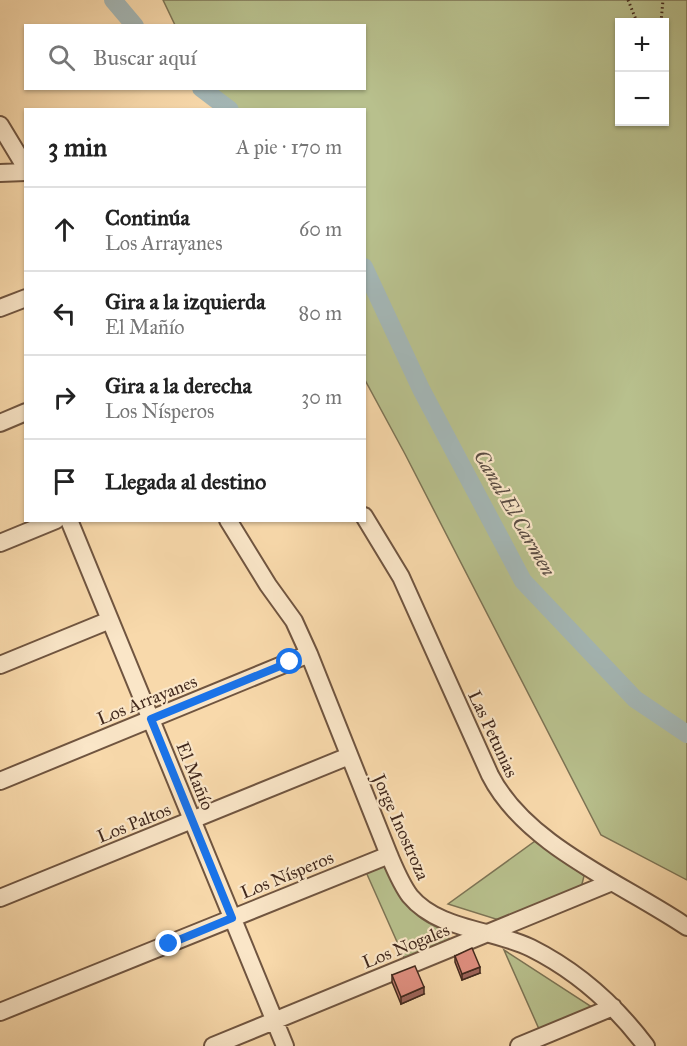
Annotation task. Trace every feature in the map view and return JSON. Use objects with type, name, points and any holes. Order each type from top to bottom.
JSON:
[{"type":"street","points":[[0,124],[24,166]]},
{"type":"street","points":[[0,173],[24,170]]},
{"type":"street","points":[[0,308],[24,299]]},
{"type":"street","points":[[0,423],[24,413]]},
{"type":"street","name":"Las Petunias","points":[[366,519],[401,577],[497,789],[506,802],[524,820],[579,862],[687,927]]},
{"type":"street","points":[[0,543],[51,522]]},
{"type":"street","name":"El Mañío","points":[[70,522],[285,1046]]},
{"type":"street","name":"Jorge Inostroza","points":[[229,522],[268,585],[294,621],[405,889],[417,904],[437,917],[453,924],[490,933],[549,958],[614,1007],[646,1046]]},
{"type":"street","points":[[0,665],[110,620]]},
{"type":"street","name":"Los Arrayanes","points":[[0,781],[309,654]]},
{"type":"street","name":"Los Paltos","points":[[0,898],[349,756]]},
{"type":"street","name":"Los Nísperos","points":[[0,1012],[389,855]]},
{"type":"street","name":"Los Nogales","points":[[213,1046],[612,882]]},
{"type":"street","points":[[519,1046],[614,1007]]},
{"type":"path","points":[[628,0],[636,18]]},
{"type":"path","points":[[661,18],[663,0]]},
{"type":"green space","points":[[163,0],[687,0],[687,880],[601,835],[366,382],[366,108],[216,108],[206,90],[366,90],[366,24],[175,24]]},
{"type":"green space","points":[[538,839],[584,876],[581,888],[502,921],[448,904]]},
{"type":"green space","points":[[385,865],[395,888],[409,907],[426,922],[445,933],[451,942],[406,962],[366,872]]},
{"type":"green space","points":[[504,950],[595,1009],[539,1029]]},
{"type":"building","points":[[472,948],[480,967],[462,974],[455,956]]},
{"type":"building","points":[[415,966],[424,987],[401,997],[392,975]]},
{"type":"waterway","name":"Canal El Carmen","points":[[113,0],[133,24]]},
{"type":"waterway","name":"Canal El Carmen","points":[[204,90],[227,108]]},
{"type":"waterway","name":"Canal El Carmen","points":[[366,271],[421,389],[523,581],[635,699],[687,734]]},
{"type":"route","points":[[169,944],[232,918],[151,719],[290,662]]}]
